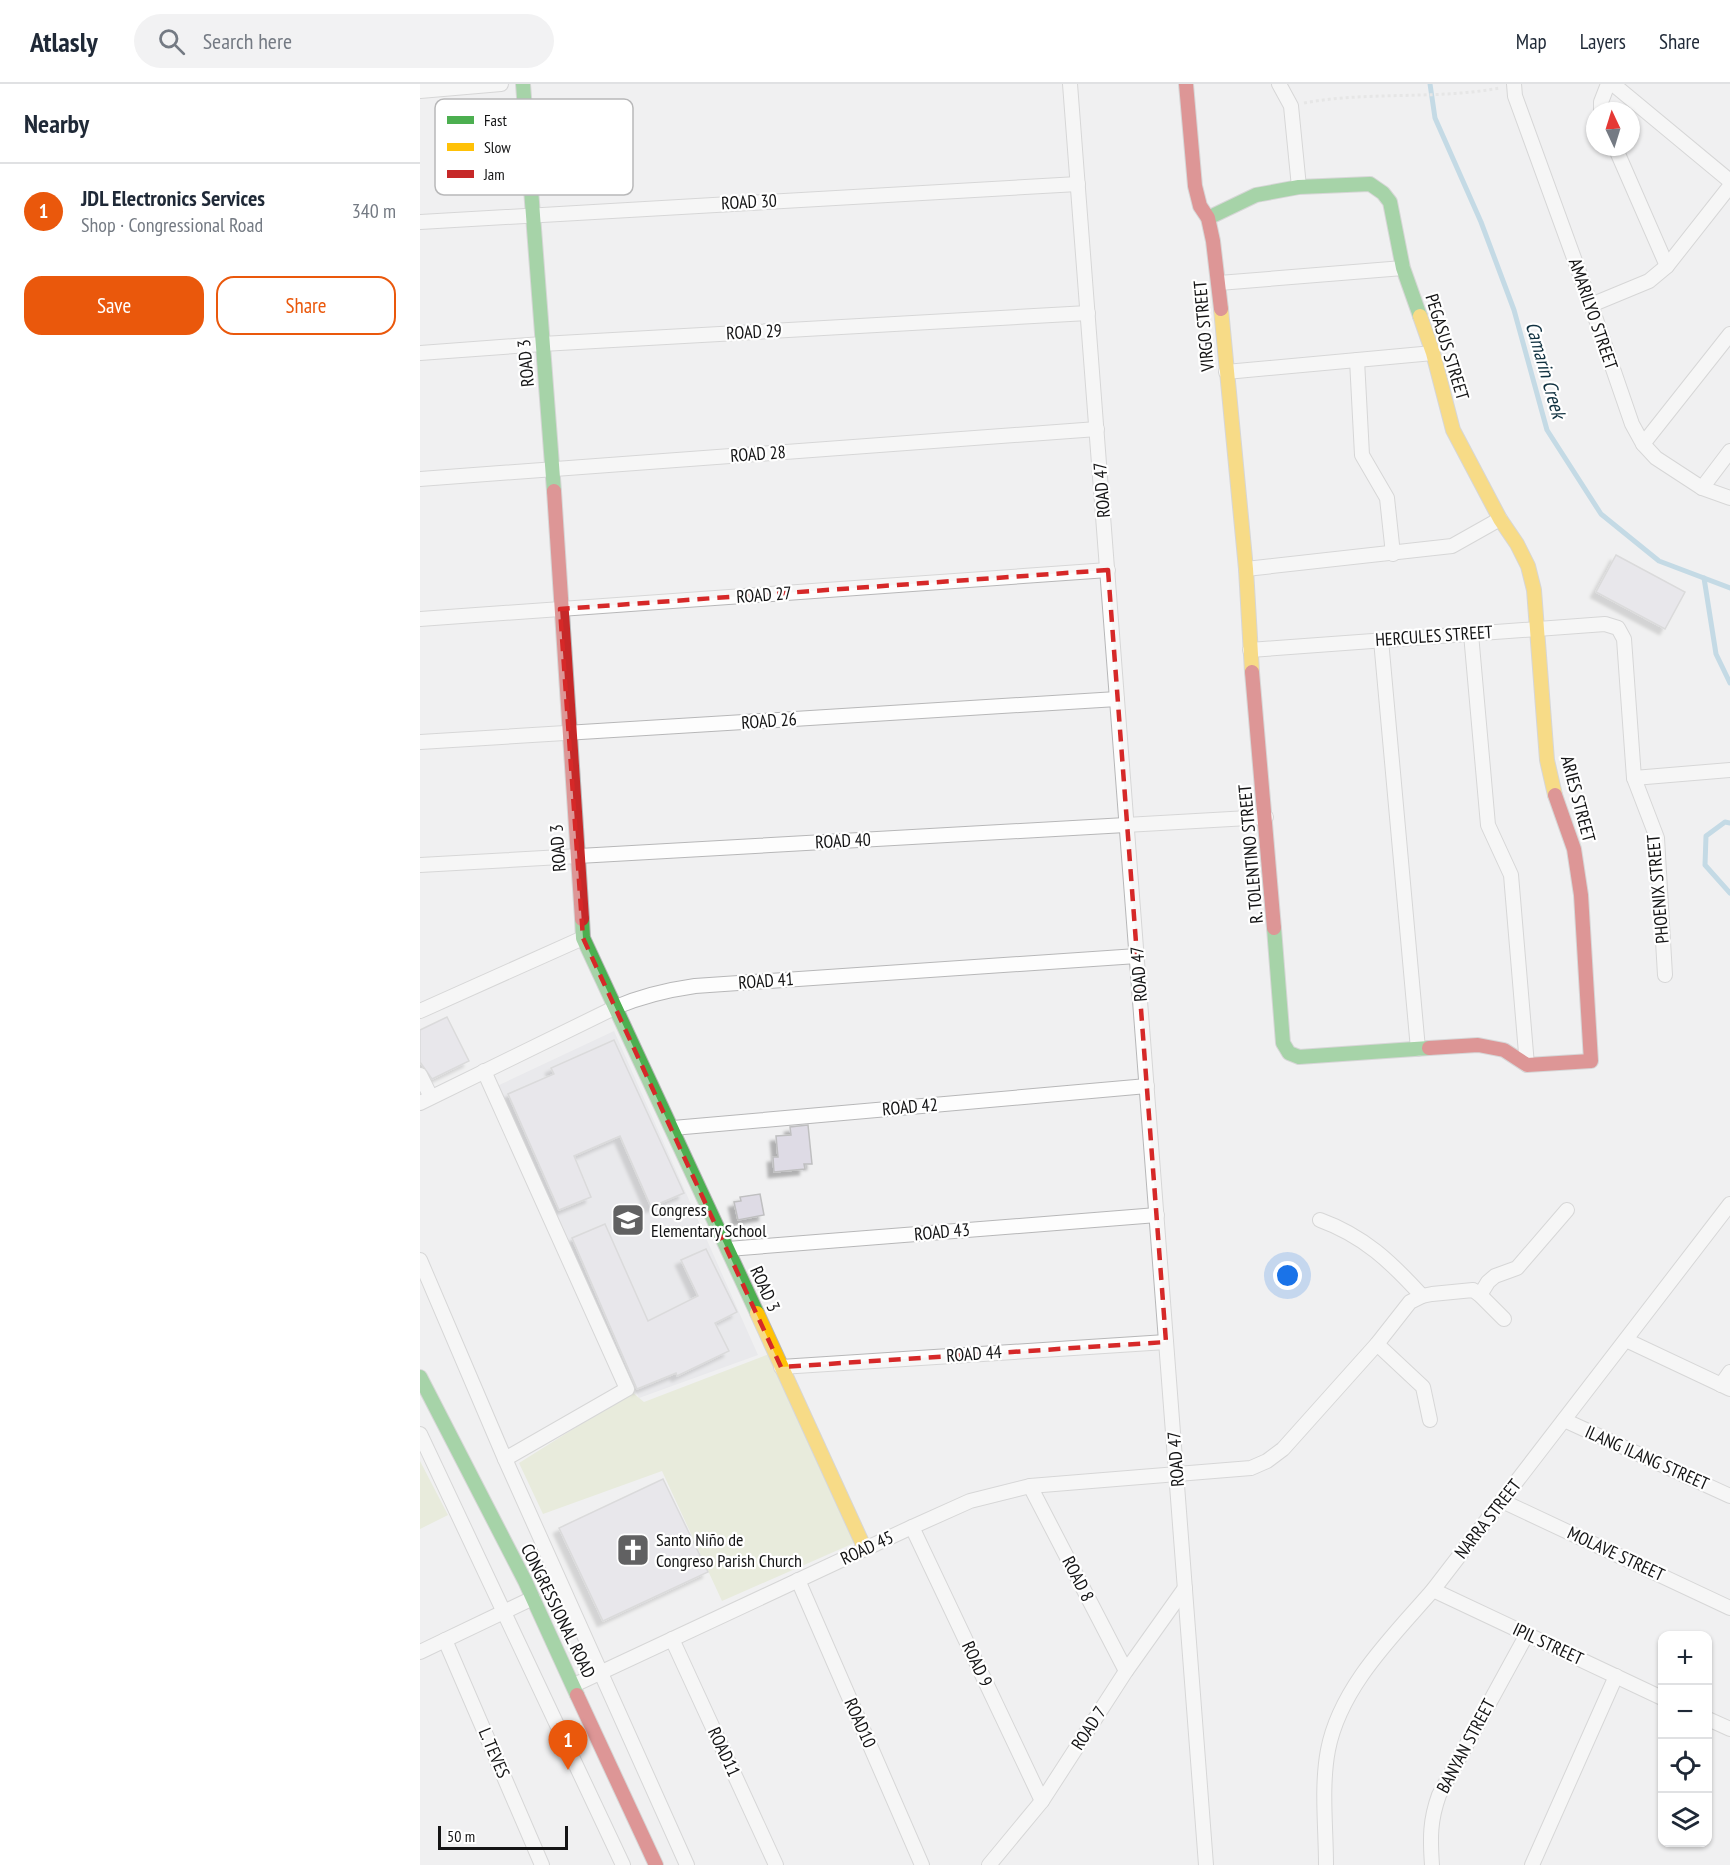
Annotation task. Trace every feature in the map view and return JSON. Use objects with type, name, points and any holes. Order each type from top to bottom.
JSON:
[{"type":"street","points":[[420,91],[501,84]]},
{"type":"street","name":"ROAD 3","points":[[523,84],[524,99]]},
{"type":"street","name":"ROAD 47","points":[[1071,84],[1206,1865]]},
{"type":"street","name":"VIRGO STREET","points":[[1186,84],[1195,186],[1200,206],[1208,218],[1219,283],[1246,568],[1250,650]]},
{"type":"street","points":[[1208,218],[1256,195],[1299,187],[1291,106],[1279,84]]},
{"type":"street","points":[[1601,102],[1608,84]]},
{"type":"street","points":[[1613,84],[1730,181]]},
{"type":"street","name":"AMARILYO STREET","points":[[1514,85],[1515,96],[1632,424],[1643,444],[1656,459],[1702,488],[1730,498]]},
{"type":"street","points":[[1619,156],[1667,266]]},
{"type":"street","name":"ROAD 30","points":[[420,222],[1078,184]]},
{"type":"street","name":"PEGASUS STREET","points":[[1299,187],[1370,184],[1383,193],[1390,202],[1403,268],[1433,353],[1453,430],[1500,519]]},
{"type":"street","points":[[1591,305],[1649,281],[1667,266],[1730,186]]},
{"type":"street","name":"ROAD 3","points":[[531,195],[553,469],[560,609],[583,938],[673,1128],[866,1549]]},
{"type":"street","points":[[1219,283],[1403,268]]},
{"type":"street","name":"ROAD 29","points":[[420,353],[1088,313]]},
{"type":"street","points":[[1643,444],[1730,333]]},
{"type":"street","points":[[1226,372],[1433,353]]},
{"type":"street","points":[[1357,360],[1362,455],[1387,498],[1393,554]]},
{"type":"street","name":"ROAD 28","points":[[420,479],[1097,429]]},
{"type":"street","points":[[1702,488],[1730,451]]},
{"type":"street","points":[[1246,568],[1452,546],[1500,519]]},
{"type":"street","name":"ARIES STREET","points":[[1500,519],[1517,544],[1528,566],[1534,590],[1547,760],[1553,790],[1574,849],[1581,895],[1591,1061],[1527,1065]]},
{"type":"street","name":"ROAD 27","points":[[420,619],[1108,570]]},
{"type":"street","name":"HERCULES STREET","points":[[1250,650],[1538,628],[1605,624],[1618,628]]},
{"type":"street","name":"PHOENIX STREET","points":[[1618,628],[1624,639],[1634,778],[1657,838],[1665,975]]},
{"type":"street","points":[[1471,633],[1488,825],[1511,875],[1527,1065]]},
{"type":"street","points":[[1381,640],[1418,1049],[1478,1045],[1504,1050],[1527,1065]]},
{"type":"street","name":"R. TOLENTINO STREET","points":[[1250,650],[1284,1043],[1289,1053],[1299,1057],[1418,1049]]},
{"type":"street","name":"ROAD 26","points":[[420,742],[1118,699]]},
{"type":"street","points":[[1634,778],[1730,770]]},
{"type":"street","name":"ROAD 40","points":[[420,865],[1266,817]]},
{"type":"street","points":[[420,1011],[583,938]]},
{"type":"street","name":"ROAD 41","points":[[425,1100],[643,995],[695,986],[1137,956]]},
{"type":"street","points":[[484,1071],[627,1389],[505,1459]]},
{"type":"street","points":[[420,1075],[425,1100]]},
{"type":"street","name":"ROAD 42","points":[[673,1128],[1147,1086]]},
{"type":"street","name":"NARRA STREET","points":[[1326,1865],[1325,1780],[1329,1748],[1337,1722],[1353,1688],[1387,1642],[1433,1590],[1730,1204]]},
{"type":"street","points":[[1480,1294],[1495,1276],[1517,1268],[1567,1210]]},
{"type":"street","name":"ROAD 43","points":[[728,1249],[1157,1215]]},
{"type":"street","points":[[1320,1220],[1343,1228],[1364,1241],[1395,1266],[1422,1296],[1473,1290],[1480,1294],[1504,1319]]},
{"type":"street","points":[[420,1260],[505,1459],[687,1865]]},
{"type":"street","name":"ROAD 45","points":[[574,1685],[970,1502],[1030,1486],[1251,1468],[1267,1461],[1283,1449],[1377,1344],[1410,1302],[1422,1296]]},
{"type":"street","points":[[1626,1340],[1726,1387],[1730,1372]]},
{"type":"street","name":"ROAD 44","points":[[781,1367],[1166,1342]]},
{"type":"street","points":[[1377,1344],[1423,1386],[1430,1420]]},
{"type":"street","name":"CONGRESSIONAL ROAD","points":[[420,1377],[533,1598],[656,1865]]},
{"type":"street","name":"ILANG ILANG STREET","points":[[1564,1420],[1730,1496]]},
{"type":"street","points":[[420,1434],[623,1865]]},
{"type":"street","name":"ROAD 8","points":[[1030,1486],[1126,1671]]},
{"type":"street","name":"MOLAVE STREET","points":[[1502,1501],[1730,1608]]},
{"type":"street","name":"ROAD 9","points":[[912,1527],[1042,1801]]},
{"type":"street","name":"ROAD10","points":[[798,1580],[922,1865]]},
{"type":"street","name":"ROAD 7","points":[[989,1865],[1042,1801],[1126,1671],[1185,1588]]},
{"type":"street","name":"IPIL STREET","points":[[1433,1590],[1658,1696]]},
{"type":"street","points":[[420,1652],[533,1598]]},
{"type":"street","name":"BANYAN STREET","points":[[1432,1865],[1430,1834],[1432,1815],[1439,1795],[1527,1634]]},
{"type":"street","name":"ROAD11","points":[[672,1639],[776,1865]]},
{"type":"street","name":"L. TEVES","points":[[445,1640],[542,1865]]},
{"type":"street","points":[[1532,1865],[1616,1676]]},
{"type":"street","points":[[1712,1721],[1730,1729]]},
{"type":"path","points":[[1291,106],[1358,97],[1477,92],[1514,85]]},
{"type":"highlighted area","points":[[1108,570],[1166,1342],[781,1367],[583,938],[560,609]]},
{"type":"shaded area","name":"Congress Elementary School","points":[[614,1031],[758,1355],[639,1398],[497,1086]]},
{"type":"green space","points":[[769,1354],[854,1543],[722,1601],[662,1471],[543,1514],[519,1463],[632,1392],[644,1402]]},
{"type":"green space","points":[[420,1461],[448,1515],[420,1529]]},
{"type":"building","points":[[1616,555],[1685,592],[1665,629],[1596,592]]},
{"type":"building","points":[[447,1017],[469,1061],[432,1079],[420,1062],[420,1030]]},
{"type":"building","points":[[614,1040],[684,1193],[651,1207],[620,1136],[574,1156],[591,1197],[559,1210],[508,1094],[554,1074],[551,1068]]},
{"type":"building","points":[[808,1125],[812,1164],[804,1164],[805,1169],[774,1172],[773,1157],[778,1157],[776,1136],[791,1135],[790,1127]]},
{"type":"building","points":[[760,1194],[764,1215],[738,1220],[734,1202],[741,1201],[740,1197]]},
{"type":"building","points":[[605,1224],[648,1321],[698,1296],[681,1260],[706,1249],[737,1312],[715,1323],[729,1351],[677,1376],[676,1373],[637,1389],[572,1238]]},
{"type":"building","name":"Santo Niño de Congreso Parish Church","points":[[663,1479],[708,1572],[603,1621],[559,1528]]},
{"type":"waterway","name":"Camarin Creek","points":[[1430,84],[1435,118],[1481,222],[1514,310],[1547,430],[1601,514],[1659,561],[1730,588]]},
{"type":"waterway","points":[[1704,578],[1716,654],[1730,683]]},
{"type":"waterway","points":[[1730,823],[1725,822],[1706,836],[1705,865],[1730,893]]},
{"type":"traffic: fast","points":[[523,84],[524,99]]},
{"type":"traffic: fast","points":[[1208,218],[1256,195],[1299,187],[1370,184],[1383,193],[1390,202],[1403,268],[1420,316]]},
{"type":"traffic: fast","points":[[531,195],[554,491]]},
{"type":"traffic: fast","points":[[582,919],[583,938],[757,1313]]},
{"type":"traffic: fast","points":[[1274,928],[1283,1043],[1289,1053],[1299,1057],[1429,1048]]},
{"type":"traffic: fast","points":[[420,1377],[525,1581],[577,1695]]},
{"type":"traffic: slow","points":[[1221,309],[1246,569],[1252,672]]},
{"type":"traffic: slow","points":[[1420,316],[1433,353],[1453,430],[1500,519],[1517,544],[1528,566],[1534,590],[1547,760],[1555,795]]},
{"type":"traffic: slow","points":[[757,1313],[865,1549]]},
{"type":"traffic: jam","points":[[1186,84],[1195,186],[1200,206],[1208,218],[1213,241],[1221,309]]},
{"type":"traffic: jam","points":[[554,491],[582,919]]},
{"type":"traffic: jam","points":[[1252,672],[1274,928]]},
{"type":"traffic: jam","points":[[1429,1048],[1478,1045],[1504,1050],[1527,1065],[1591,1061],[1581,895],[1574,849],[1555,795]]},
{"type":"traffic: jam","points":[[577,1695],[656,1865]]},
{"type":"place","name":"Congress Elementary School","points":[[628,1220]]},
{"type":"place","name":"Santo Niño de Congreso Parish Church","points":[[633,1550]]},
{"type":"place","name":"JDL Electronics Services","points":[[568,1770]]}]
